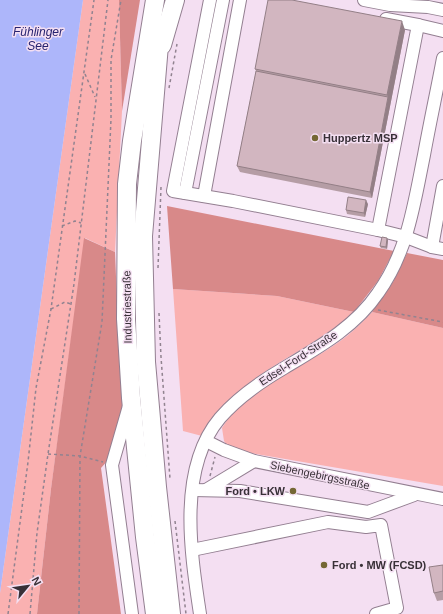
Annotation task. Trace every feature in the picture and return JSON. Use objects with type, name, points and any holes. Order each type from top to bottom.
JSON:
[{"type":"highway","points":[[132,141],[130,103],[138,38],[145,0]]},
{"type":"highway","name":"Industriestraße","points":[[155,0],[132,141],[127,184],[126,311],[131,398],[145,537],[155,614]]},
{"type":"highway","name":"Industriestraße","points":[[165,0],[158,59],[143,236],[146,362],[157,487],[171,614]]},
{"type":"highway","points":[[158,59],[175,0]]},
{"type":"street","points":[[210,0],[173,191],[378,230],[406,237],[438,248],[443,186]]},
{"type":"street","points":[[185,193],[223,0]]},
{"type":"street","points":[[204,196],[240,0]]},
{"type":"street","points":[[364,0],[390,5],[429,4],[443,10]]},
{"type":"street","points":[[372,16],[443,31]]},
{"type":"street","points":[[378,230],[418,25]]},
{"type":"street","name":"Edsel-Ford-Straße","points":[[200,614],[192,550],[190,518],[195,468],[206,441],[219,419],[240,398],[263,380],[330,340],[353,321],[378,294],[396,262],[411,221],[443,58]]},
{"type":"street","points":[[131,398],[112,465],[132,614]]},
{"type":"street","name":"Siebengebirgsstraße","points":[[206,441],[224,450],[254,461],[441,500]]},
{"type":"street","points":[[206,490],[254,461]]},
{"type":"street","points":[[193,490],[240,491],[368,512],[415,494]]},
{"type":"street","points":[[192,550],[328,522],[366,527],[381,525],[397,608],[376,614]]},
{"type":"path","points":[[8,614],[36,388],[51,309],[94,0]]},
{"type":"path","points":[[30,614],[48,454],[71,304],[108,0]]},
{"type":"path","points":[[79,614],[80,456],[102,322],[111,119],[111,60],[121,0]]},
{"type":"path","points":[[169,90],[177,42]]},
{"type":"path","points":[[84,72],[96,100]]},
{"type":"path","points":[[158,274],[161,182]]},
{"type":"path","points":[[62,226],[75,221],[81,223]]},
{"type":"path","points":[[51,309],[65,302],[71,304]]},
{"type":"path","points":[[372,308],[443,322]]},
{"type":"path","points":[[159,312],[160,357],[171,484]]},
{"type":"path","points":[[206,490],[218,446]]},
{"type":"path","points":[[48,454],[80,456],[112,465]]},
{"type":"path","points":[[174,515],[186,614]]},
{"type":"shaded area","points":[[83,0],[119,0],[122,111],[115,252],[85,238],[51,489],[37,614],[0,614],[0,593]]},
{"type":"shaded area","points":[[119,0],[140,0],[122,111]]},
{"type":"shaded area","points":[[167,206],[394,251],[378,281],[354,312],[277,296],[173,289]]},
{"type":"shaded area","points":[[84,238],[115,252],[124,410],[109,459],[101,468],[121,614],[37,614],[51,489]]},
{"type":"shaded area","points":[[407,253],[443,260],[443,328],[372,312],[393,282]]},
{"type":"shaded area","points":[[173,289],[277,296],[354,312],[326,334],[266,371],[238,392],[214,418],[202,436],[183,431]]},
{"type":"shaded area","points":[[372,312],[443,328],[443,486],[229,448],[224,441],[222,428],[231,415],[256,393],[336,344],[363,322]]},
{"type":"water","name":"Fühlinger See","points":[[0,0],[83,0],[0,593]]},
{"type":"building","points":[[268,0],[292,0],[402,21],[387,95],[255,69]]},
{"type":"building","name":"Huppertz MSP","points":[[256,71],[388,97],[370,192],[237,166]]},
{"type":"building","points":[[348,197],[366,200],[364,213],[346,210]]},
{"type":"building","points":[[382,237],[387,238],[386,247],[380,246]]},
{"type":"building","points":[[443,565],[443,591],[434,593],[429,567]]},
{"type":"place","name":"Huppertz MSP","points":[[315,138]]},
{"type":"place","name":"Ford • LKW","points":[[293,491]]},
{"type":"place","name":"Ford • MW (FCSD)","points":[[324,565]]}]
